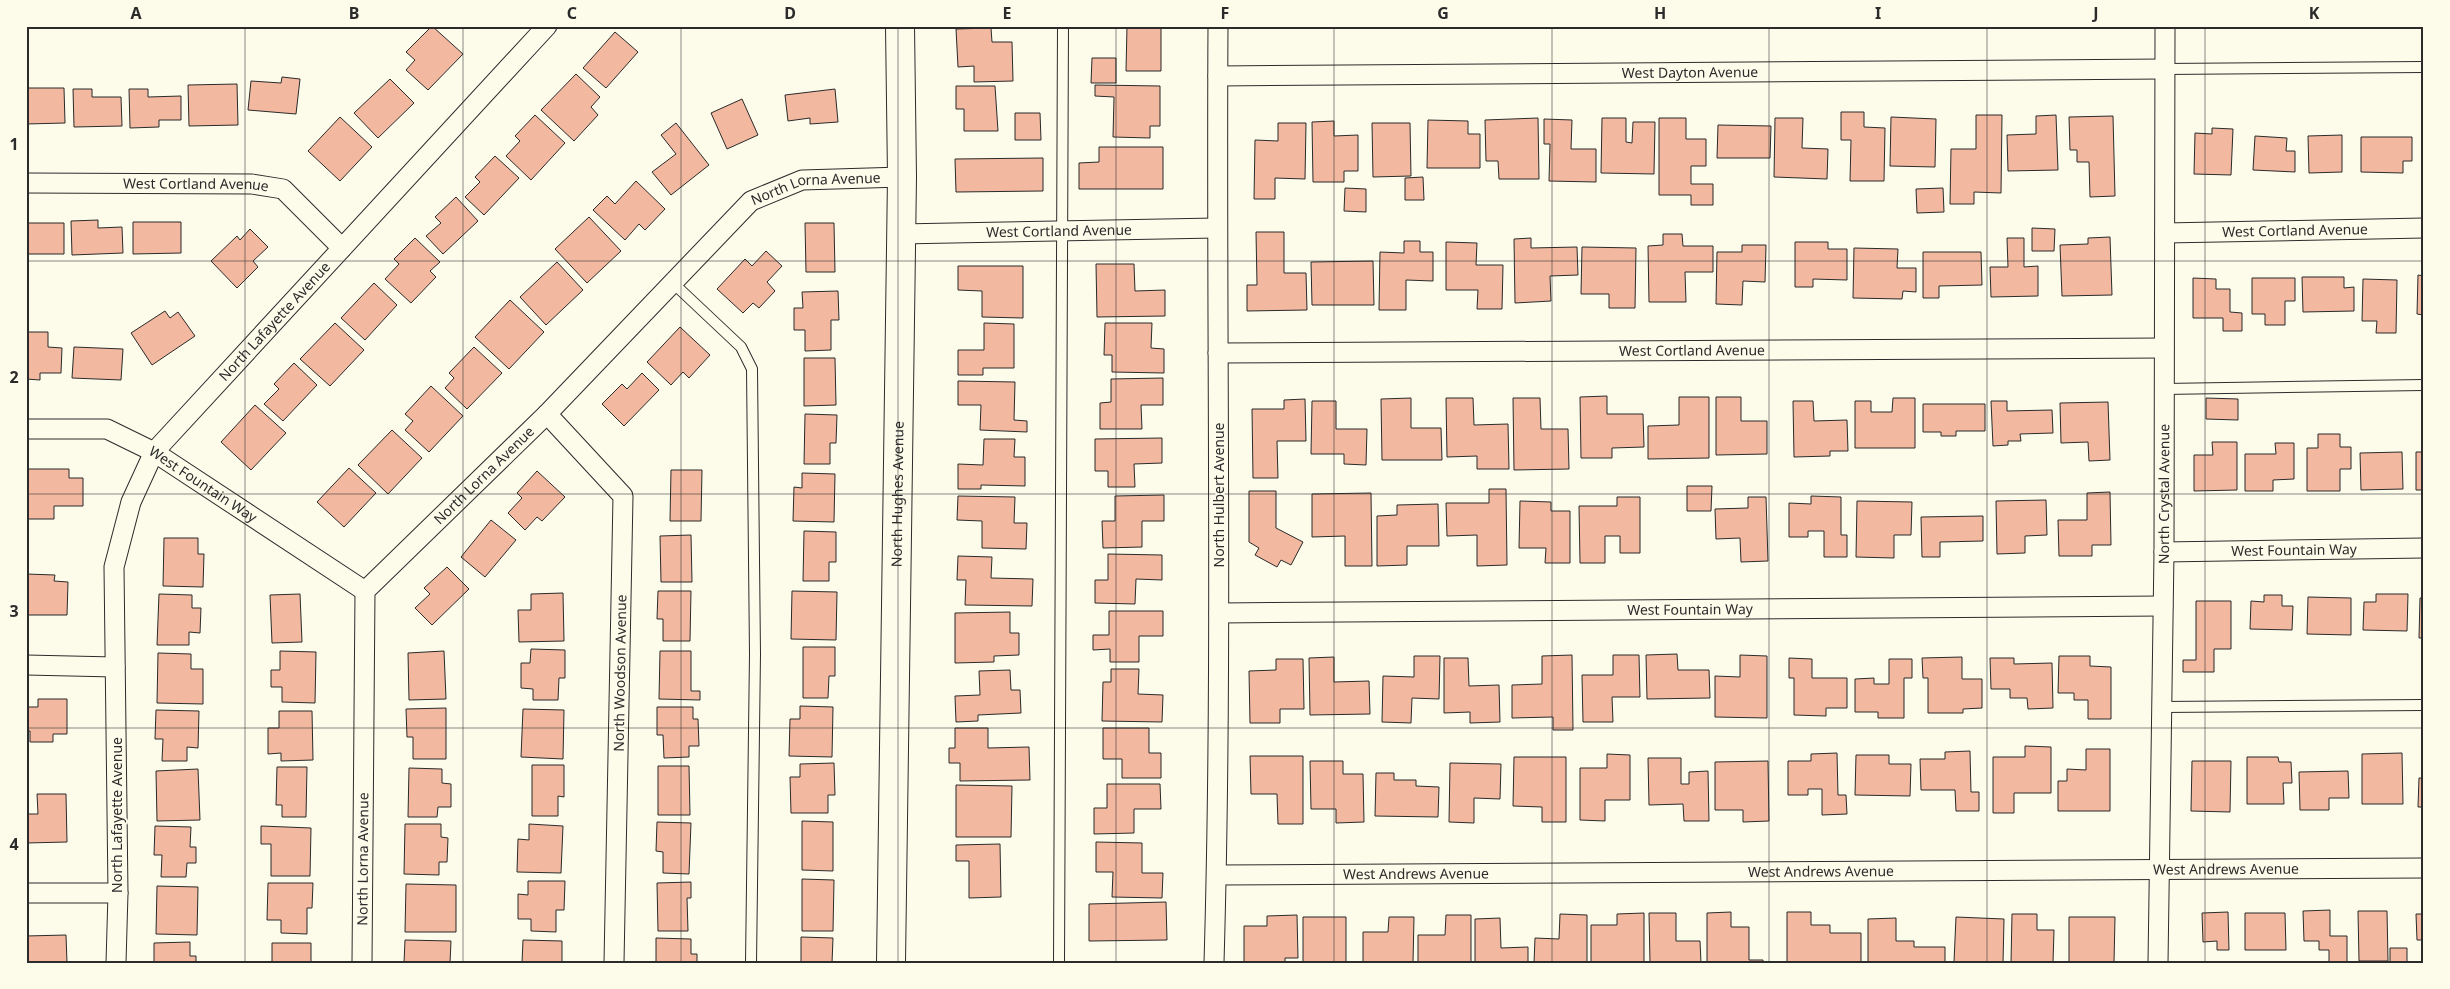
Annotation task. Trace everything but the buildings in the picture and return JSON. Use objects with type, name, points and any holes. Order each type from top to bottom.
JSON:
[{"type":"street","name":"North Lafayette Avenue","points":[[116,963],[118,893],[114,567],[131,502],[154,452],[547,26]]},
{"type":"street","name":"North Hughes Avenue","points":[[891,963],[902,177],[900,26]]},
{"type":"street","name":"North Hulbert Avenue","points":[[1214,963],[1217,875],[1219,613],[1216,228],[1218,26]]},
{"type":"street","name":"North Crystal Avenue","points":[[2158,963],[2164,552],[2165,26]]},
{"type":"street","name":"West Dayton Avenue","points":[[1218,76],[2164,69]]},
{"type":"street","name":"North Lorna Avenue","points":[[362,963],[365,590],[546,414],[751,201],[802,180],[902,177]]},
{"type":"street","name":"West Cortland Avenue","points":[[26,183],[252,184],[284,189],[342,248]]},
{"type":"street","name":"West Cortland Avenue","points":[[900,234],[1216,228]]},
{"type":"street","name":"West Cortland Avenue","points":[[2165,233],[2424,228]]},
{"type":"street","name":"West Cortland Avenue","points":[[1218,353],[2164,348]]},
{"type":"street","name":"North Woodson Avenue","points":[[546,414],[623,496],[614,963]]},
{"type":"street","name":"West Fountain Way","points":[[26,429],[107,429],[154,452],[365,590]]},
{"type":"street","name":"West Fountain Way","points":[[2164,552],[2424,548]]},
{"type":"street","name":"West Fountain Way","points":[[1219,613],[2163,606]]},
{"type":"street","points":[[26,666],[115,668]]},
{"type":"street","name":"West Andrews Avenue","points":[[1217,875],[2424,868]]},
{"type":"street","points":[[26,893],[118,893]]},
{"type":"lane","points":[[1059,963],[1063,26]]},
{"type":"lane","points":[[2164,69],[2424,67]]},
{"type":"lane","points":[[672,282],[742,348],[752,368],[755,654],[751,963]]},
{"type":"lane","points":[[2164,389],[2424,385]]},
{"type":"lane","points":[[2162,707],[2424,705]]}]
